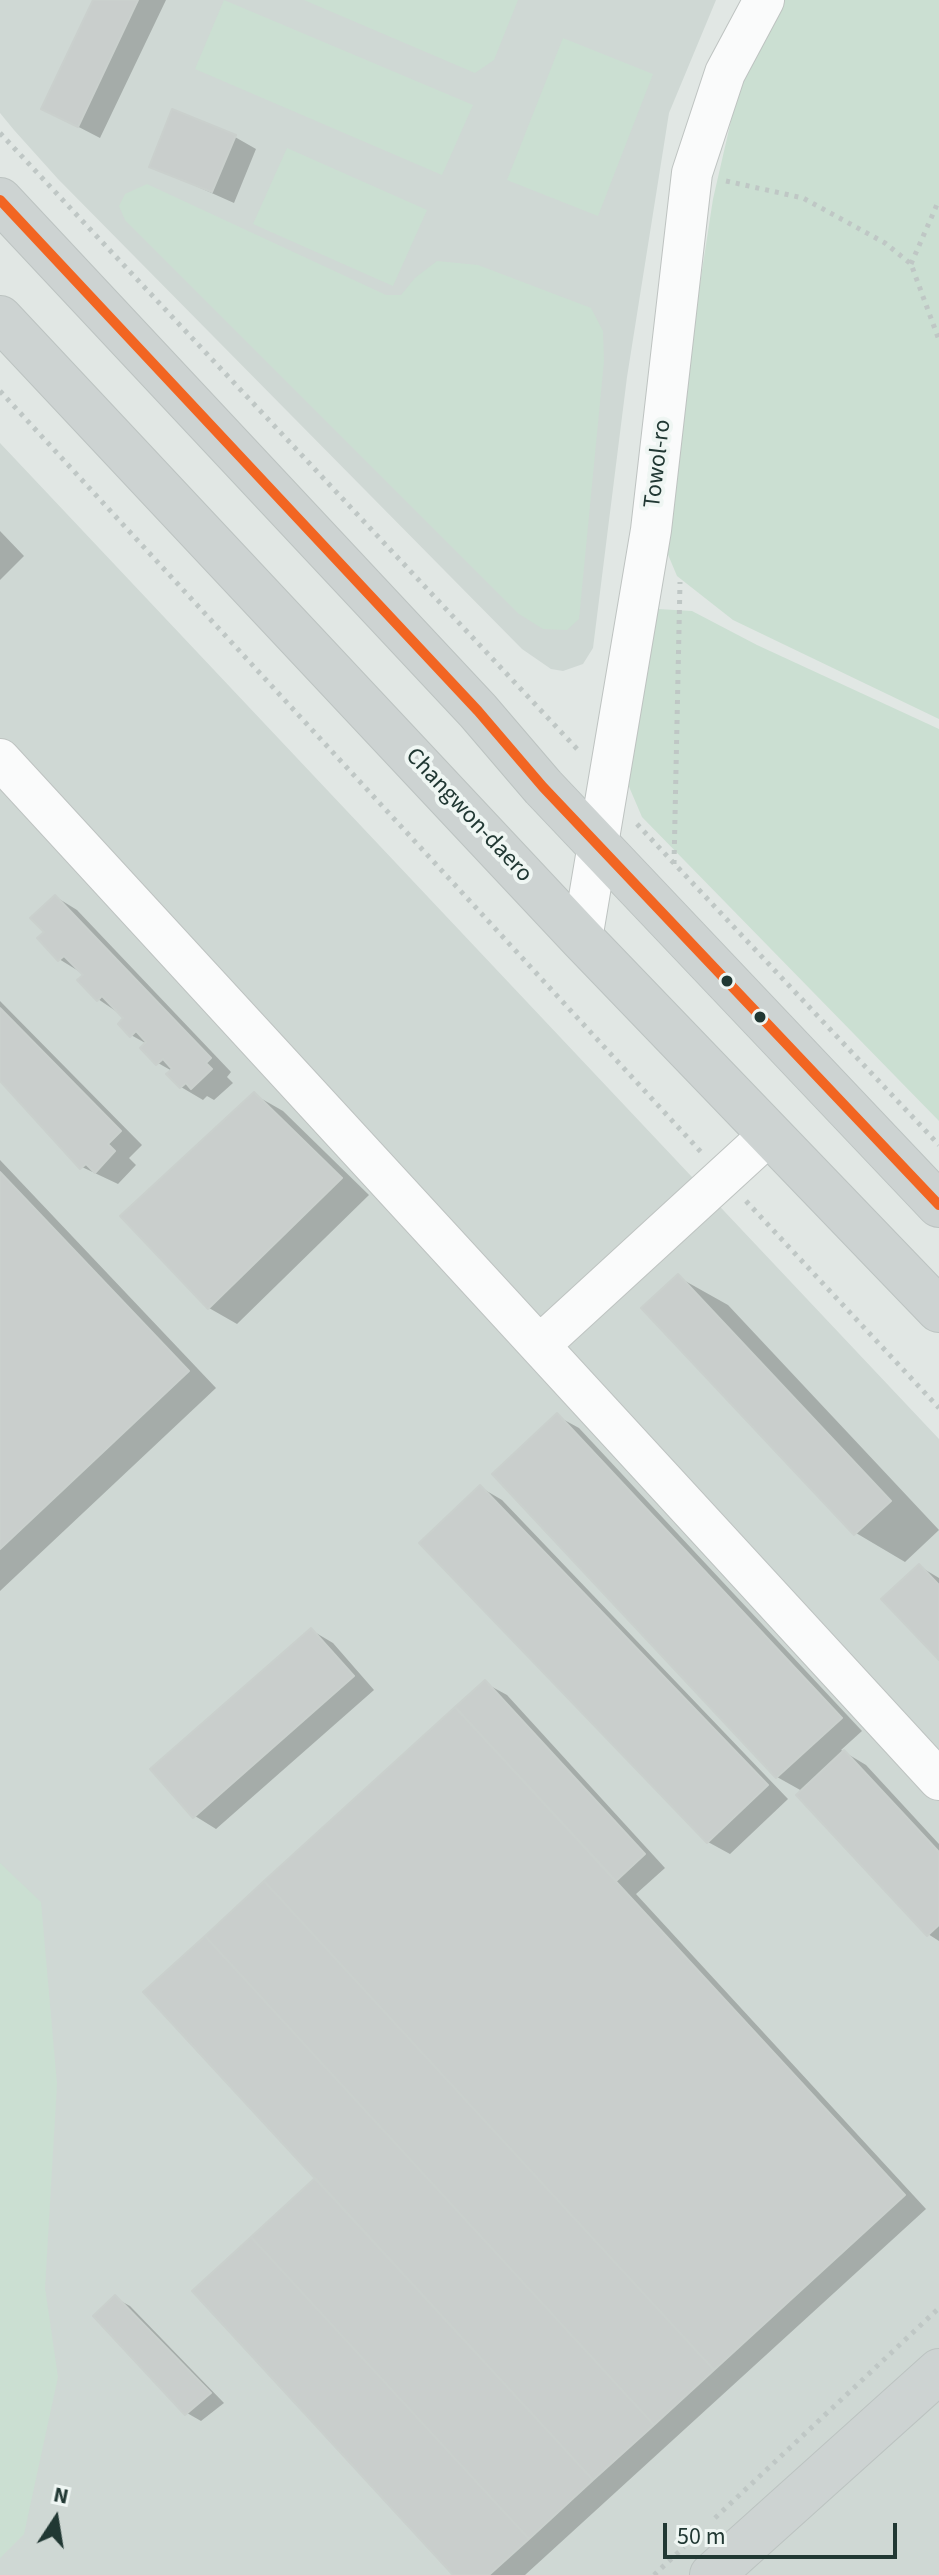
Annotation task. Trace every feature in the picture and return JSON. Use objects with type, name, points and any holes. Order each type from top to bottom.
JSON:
[{"type":"main road","points":[[0,200],[597,843],[939,1205]]},
{"type":"main road","name":"Changwon-daero","points":[[0,318],[582,939],[939,1310]]},
{"type":"main road","points":[[700,2559],[939,2371]]},
{"type":"street","name":"Towol-ro","points":[[582,939],[651,530],[692,173],[725,73],[764,0]]},
{"type":"street","points":[[0,759],[939,1780]]},
{"type":"street","points":[[541,1344],[770,1134]]},
{"type":"path","points":[[0,133],[581,754]]},
{"type":"path","points":[[692,173],[803,198],[885,243],[911,264],[939,340]]},
{"type":"path","points":[[911,264],[939,200]]},
{"type":"path","points":[[0,391],[939,1408]]},
{"type":"path","points":[[637,824],[939,1145]]},
{"type":"path","points":[[711,2522],[939,2308]]},
{"type":"path","points":[[654,2575],[700,2559]]},
{"type":"shaded area","points":[[0,0],[716,0],[669,113],[627,377],[593,648],[583,664],[563,671],[551,669],[522,649],[58,179],[14,130],[0,113]]},
{"type":"shaded area","points":[[0,443],[939,1439],[939,2575],[0,2575]]},
{"type":"green space","points":[[224,0],[473,105],[442,175],[195,69]]},
{"type":"green space","points":[[304,0],[518,0],[494,60],[475,73]]},
{"type":"green space","points":[[772,0],[939,0],[939,719],[733,620],[677,576],[661,538],[713,199],[739,86]]},
{"type":"green space","points":[[563,38],[653,74],[598,216],[507,180]]},
{"type":"green space","points":[[287,148],[427,210],[393,286],[253,224]]},
{"type":"green space","points":[[147,184],[386,295],[401,295],[415,278],[437,261],[478,265],[591,308],[603,331],[604,361],[579,619],[567,630],[543,629],[519,614],[125,220],[119,206],[125,194]]},
{"type":"green space","points":[[658,609],[692,611],[757,645],[939,729],[939,1121],[642,817],[624,775]]},
{"type":"green space","points":[[0,1863],[41,1902],[57,2084],[45,2288],[58,2377],[24,2534],[0,2558]]},
{"type":"building","points":[[93,0],[138,0],[78,127],[41,109]]},
{"type":"building","points":[[172,109],[236,135],[212,192],[149,167]]},
{"type":"building","points":[[55,895],[211,1058],[206,1063],[212,1069],[191,1089],[186,1083],[180,1088],[166,1074],[172,1069],[163,1059],[156,1065],[140,1048],[146,1042],[136,1031],[130,1037],[118,1024],[123,1018],[102,996],[97,1001],[77,980],[83,975],[64,956],[58,961],[37,938],[44,932],[30,918]]},
{"type":"building","points":[[0,1008],[121,1131],[108,1144],[115,1151],[95,1173],[86,1164],[80,1169],[0,1081]]},
{"type":"building","points":[[254,1092],[342,1178],[208,1309],[120,1216]]},
{"type":"building","points":[[0,1172],[189,1371],[0,1549]]},
{"type":"building","points":[[678,1274],[891,1501],[854,1535],[641,1308]]},
{"type":"building","points":[[557,1413],[842,1718],[776,1778],[492,1474]]},
{"type":"building","points":[[480,1485],[768,1785],[707,1843],[419,1543]]},
{"type":"building","points":[[919,1564],[939,1585],[939,1660],[881,1599]]},
{"type":"building","points":[[311,1628],[354,1676],[193,1818],[150,1769]]},
{"type":"building","points":[[485,1680],[645,1854],[616,1881],[455,1707]]},
{"type":"building","points":[[455,1707],[905,2195],[714,2370],[264,1881]]},
{"type":"building","points":[[844,1750],[939,1852],[939,1925],[927,1936],[796,1795]]},
{"type":"building","points":[[264,1881],[714,2370],[654,2425],[205,1936]]},
{"type":"building","points":[[205,1936],[654,2425],[593,2480],[143,1992]]},
{"type":"building","points":[[315,2178],[593,2480],[529,2539],[251,2237]]},
{"type":"building","points":[[251,2237],[529,2539],[489,2575],[453,2575],[192,2291]]},
{"type":"building","points":[[115,2295],[211,2393],[185,2415],[93,2316]]},
{"type":"transit line","points":[[0,200],[478,711],[543,787],[939,1205]]}]
